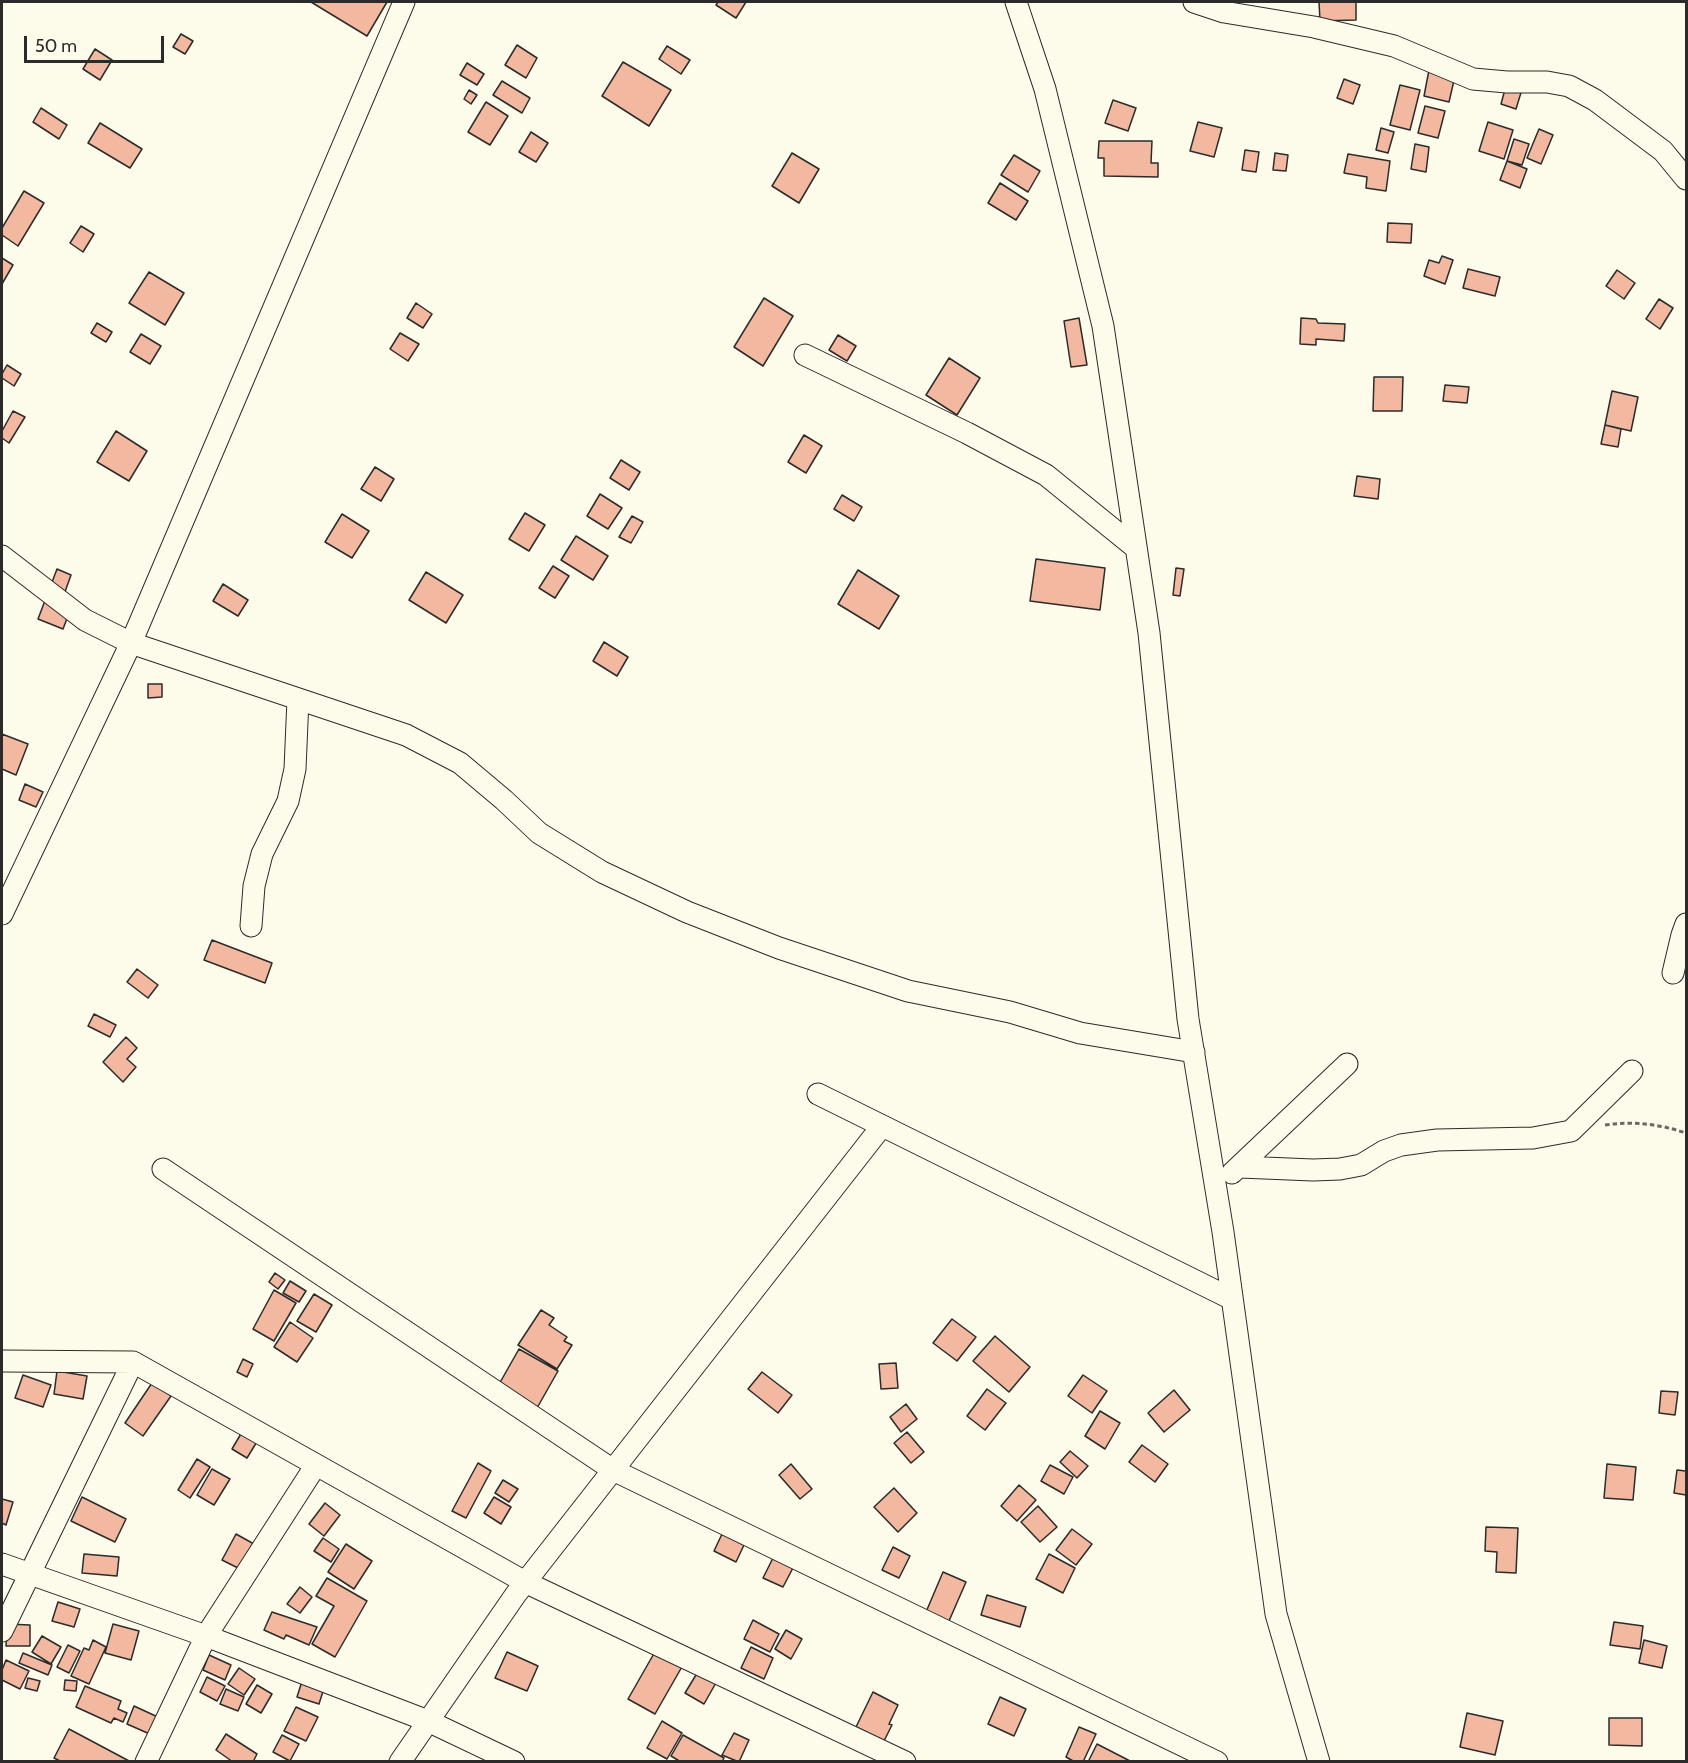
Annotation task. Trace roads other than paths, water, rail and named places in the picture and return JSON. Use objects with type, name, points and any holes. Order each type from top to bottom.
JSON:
[{"type":"street","points":[[2,914],[131,643],[404,2]]},
{"type":"street","points":[[1016,2],[1045,89],[1103,326],[1149,633],[1188,1019],[1214,1186],[1224,1232],[1276,1614],[1318,1761]]},
{"type":"street","points":[[1194,2],[1224,12],[1314,27],[1394,46],[1473,79],[1547,82],[1569,86],[1595,100],[1663,151],[1686,179]]},
{"type":"street","points":[[805,355],[967,433],[1046,475],[1136,548]]},
{"type":"street","points":[[2,556],[85,620],[131,643],[406,735],[460,763],[539,833],[602,872],[687,912],[779,948],[908,991],[1010,1012],[1080,1033],[1194,1052]]},
{"type":"street","points":[[251,926],[254,886],[262,855],[288,801],[295,768],[298,699]]},
{"type":"street","points":[[1673,973],[1686,924]]},
{"type":"street","points":[[1214,1186],[1240,1167],[1260,1145],[1347,1064]]},
{"type":"street","points":[[1240,1167],[1340,1169],[1361,1165],[1401,1144],[1437,1140],[1533,1138],[1571,1131],[1632,1071]]},
{"type":"street","points":[[818,1094],[1232,1299]]},
{"type":"street","points":[[400,1761],[525,1582],[882,1126]]},
{"type":"street","points":[[163,1169],[613,1470],[1217,1761]]},
{"type":"street","points":[[2,1361],[133,1362],[525,1582],[905,1761]]},
{"type":"street","points":[[2,1631],[133,1362]]},
{"type":"street","points":[[146,1761],[206,1636],[316,1464]]},
{"type":"street","points":[[2,1564],[206,1636],[428,1721],[514,1761]]}]
